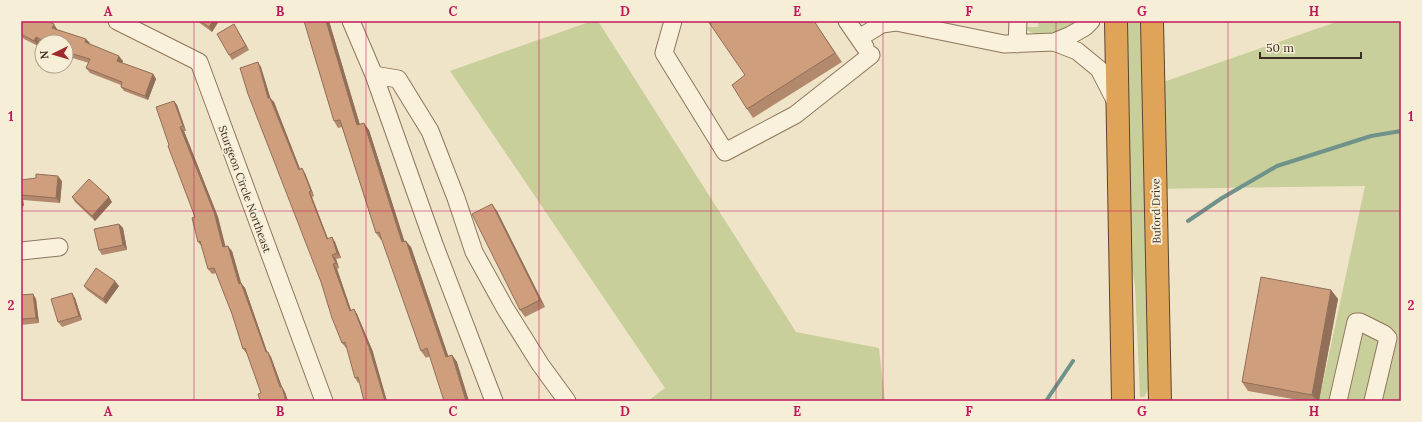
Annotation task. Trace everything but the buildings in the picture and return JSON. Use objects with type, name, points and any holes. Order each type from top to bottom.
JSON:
[{"type":"highway","points":[[1116,21],[1123,401]]},
{"type":"highway","name":"Buford Drive","points":[[1152,21],[1160,401]]},
{"type":"street","name":"Sturgeon Circle Northeast","points":[[117,21],[199,62],[324,401]]},
{"type":"street","points":[[351,21],[374,75],[434,244],[494,401]]},
{"type":"street","points":[[673,21],[664,53],[725,152],[796,115],[874,59],[847,21]]},
{"type":"street","points":[[1017,44],[1018,21]]},
{"type":"street","points":[[860,38],[882,24],[896,22],[1004,44],[1054,42],[1071,35],[1091,21]]},
{"type":"street","points":[[1054,42],[1077,52],[1099,69],[1117,104]]},
{"type":"street","points":[[374,75],[398,79],[430,131],[456,198],[474,252],[505,308],[536,358],[567,401]]},
{"type":"street","points":[[21,251],[60,247]]},
{"type":"street","points":[[1338,401],[1356,322],[1360,322],[1384,334],[1388,338],[1373,401]]},
{"type":"green space","points":[[592,21],[598,21],[796,332],[879,348],[885,401],[648,401],[665,388],[450,71]]},
{"type":"green space","points":[[1038,21],[1082,21],[1062,30],[1047,34],[1033,33],[1027,30],[1027,27],[1038,27]]},
{"type":"green space","points":[[1123,21],[1144,21],[1146,88],[1339,21],[1401,21],[1401,401],[1319,401],[1365,186],[1149,189],[1153,382],[1144,397],[1140,397],[1135,287],[1130,257]]},
{"type":"waterway","points":[[1188,221],[1222,198],[1277,166],[1371,136],[1401,131]]},
{"type":"waterway","points":[[1046,401],[1073,361]]}]
